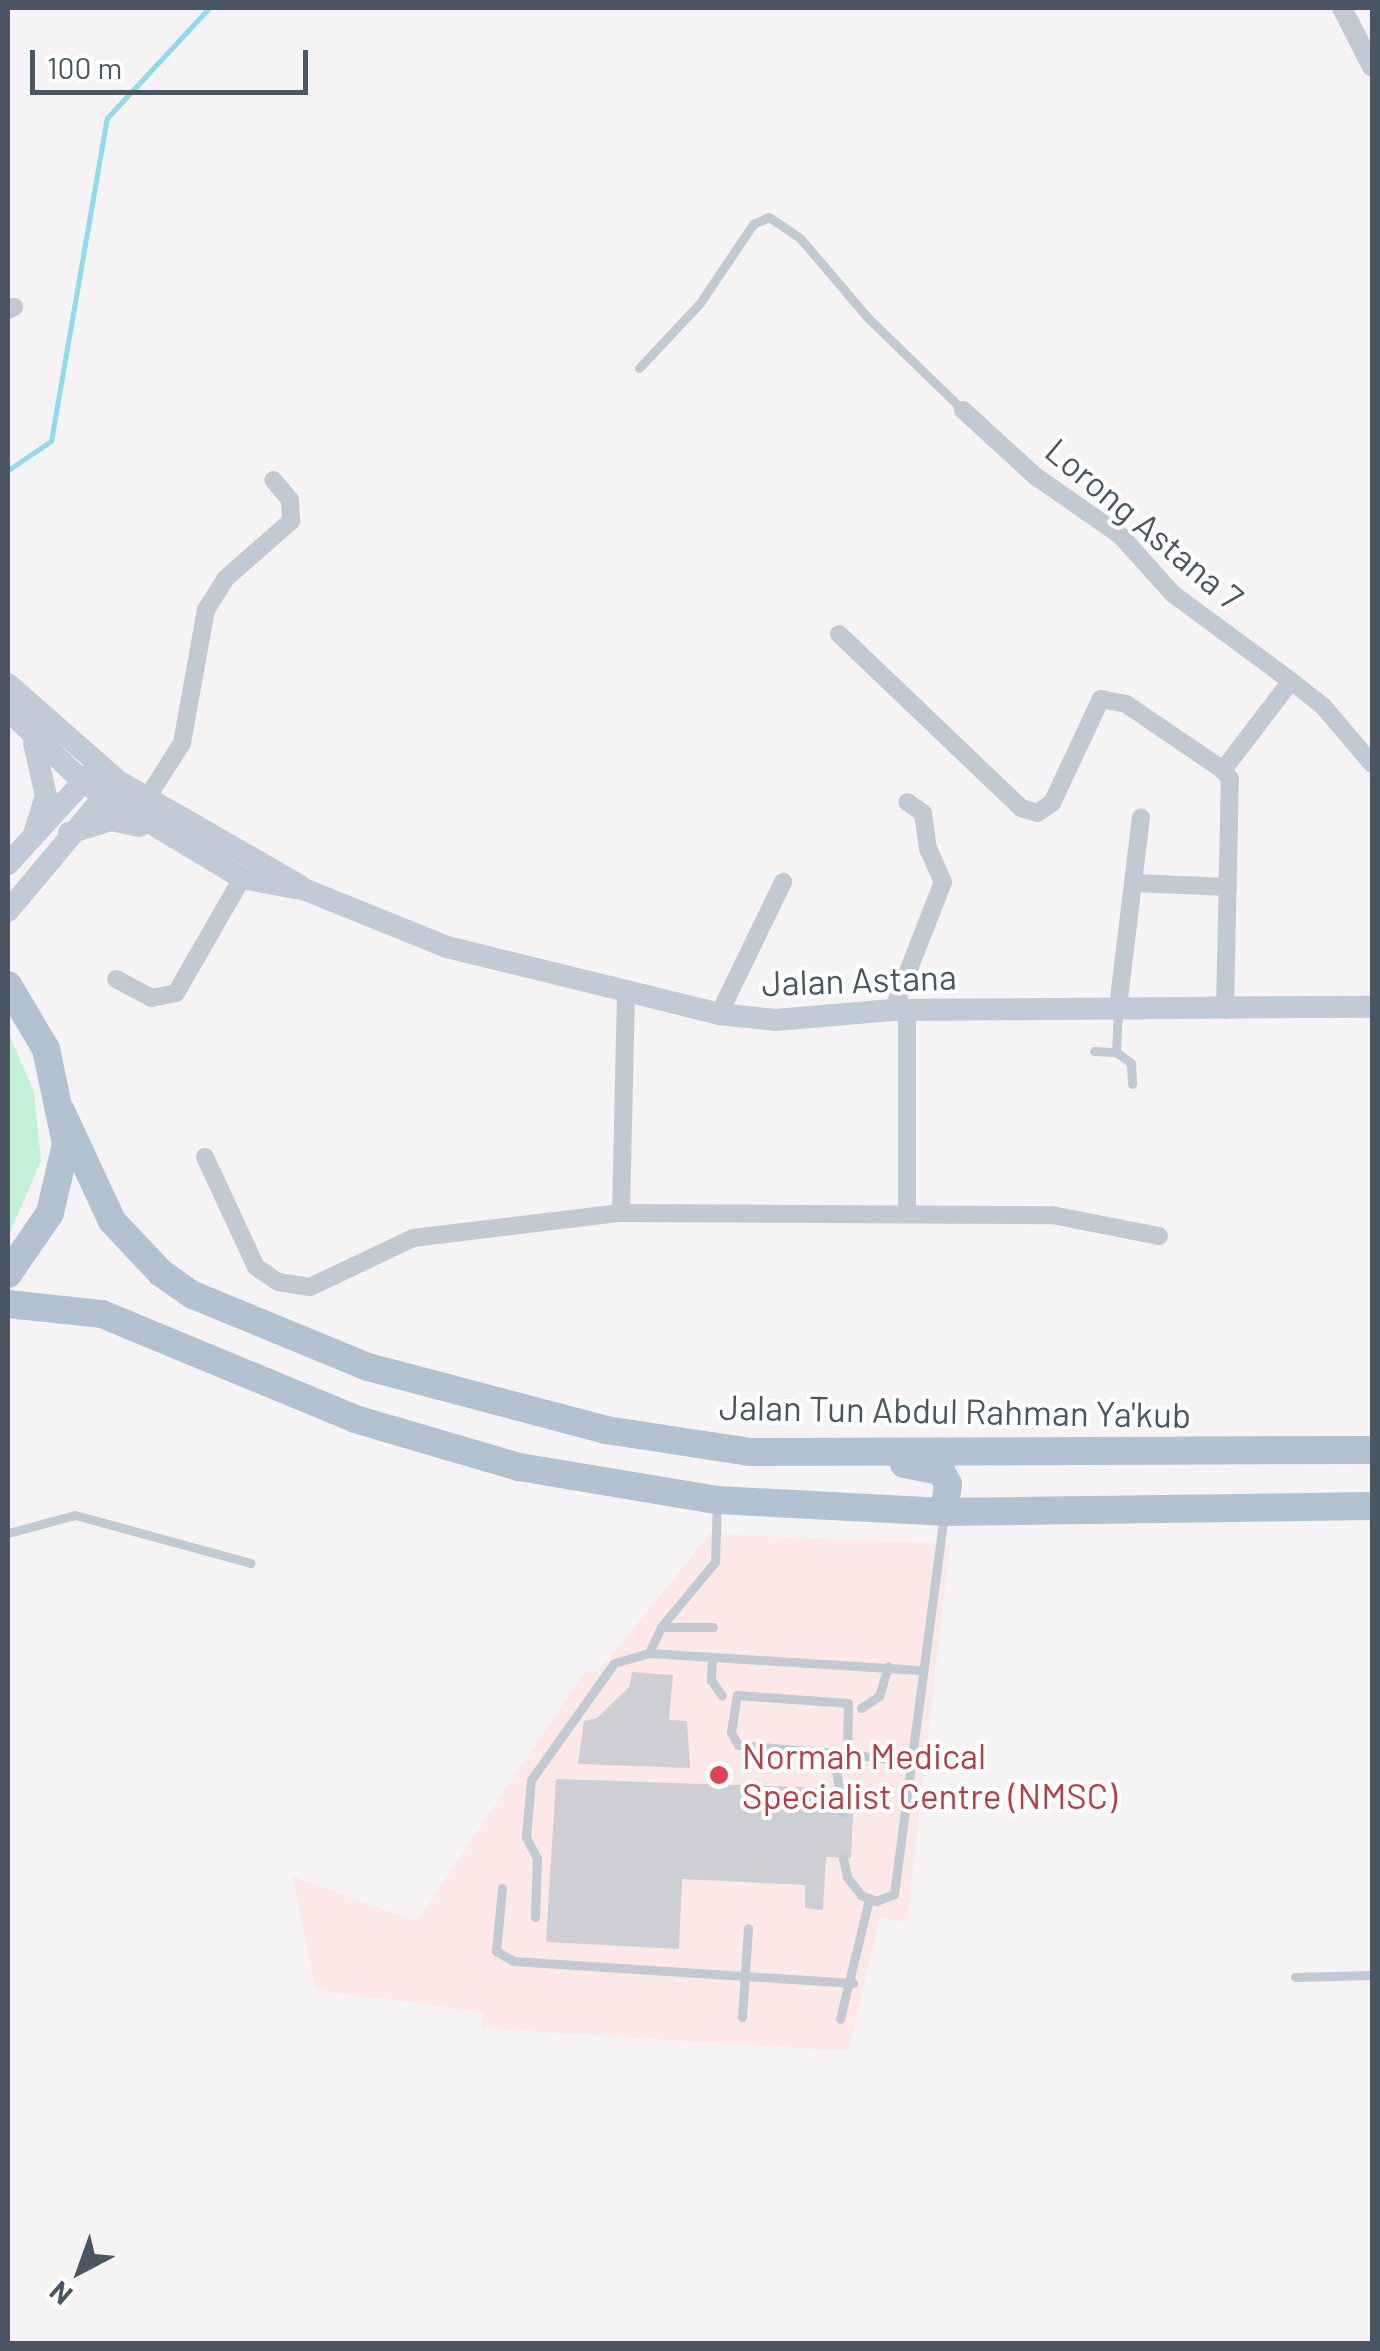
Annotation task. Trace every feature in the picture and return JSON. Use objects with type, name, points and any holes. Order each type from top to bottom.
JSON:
[{"type":"main road","name":"Jalan Astana","points":[[8,684],[101,781],[147,798],[306,890],[448,947],[718,1014],[776,1020],[900,1011],[1372,1007]]},
{"type":"main road","name":"Jalan Astana","points":[[8,710],[30,732],[101,781],[174,842],[242,878],[306,890]]},
{"type":"main road","points":[[30,732],[44,767],[46,796],[30,845]]},
{"type":"main road","points":[[8,910],[101,781]]},
{"type":"main road","points":[[8,864],[101,781]]},
{"type":"main road","points":[[65,835],[128,821],[174,842]]},
{"type":"main road","points":[[8,983],[46,1049],[61,1110],[66,1165],[57,1196],[30,1250],[8,1274]]},
{"type":"main road","name":"Jalan Tun Abdul Rahman Ya'kub","points":[[61,1110],[112,1221],[161,1273],[193,1294],[368,1367],[606,1430],[749,1452],[1372,1450]]},
{"type":"main road","points":[[8,1304],[102,1314],[355,1420],[519,1468],[717,1500],[944,1512],[1372,1506]]},
{"type":"main road","points":[[749,1452],[782,1460],[925,1464],[941,1470],[948,1484],[944,1512]]},
{"type":"street","points":[[1342,8],[1372,67]]},
{"type":"street","name":"Lorong Astana 7","points":[[963,410],[1035,476],[1120,534],[1174,594],[1322,706],[1372,764]]},
{"type":"street","points":[[147,798],[182,743],[206,610],[225,578],[291,520],[290,500],[273,480]]},
{"type":"street","points":[[839,634],[1021,808],[1037,812],[1052,802],[1101,699],[1126,704],[1223,770],[1230,779],[1225,1010]]},
{"type":"street","points":[[1223,770],[1291,680]]},
{"type":"street","points":[[907,802],[923,813],[928,849],[943,882],[900,1011],[907,1214]]},
{"type":"street","points":[[1118,1008],[1141,817]]},
{"type":"street","points":[[116,980],[151,998],[176,993],[242,878]]},
{"type":"street","points":[[718,1014],[783,882]]},
{"type":"street","points":[[1135,883],[1228,887]]},
{"type":"street","points":[[621,1213],[626,991]]},
{"type":"street","points":[[205,1157],[256,1267],[278,1282],[310,1287],[413,1238],[621,1213],[1052,1215],[1159,1236]]},
{"type":"lane","points":[[639,368],[700,302],[753,224],[770,217],[800,238],[868,318],[963,410]]},
{"type":"lane","points":[[1116,1052],[1118,1008]]},
{"type":"lane","points":[[1094,1051],[1116,1052],[1131,1062],[1132,1084]]},
{"type":"lane","points":[[649,1653],[661,1626],[715,1562],[717,1500]]},
{"type":"lane","points":[[843,1858],[852,1887],[869,1899],[890,1899],[896,1889],[944,1512]]},
{"type":"lane","points":[[8,1533],[75,1515],[251,1563]]},
{"type":"lane","points":[[661,1626],[713,1627]]},
{"type":"lane","points":[[535,1917],[537,1858],[526,1837],[532,1776],[608,1668],[649,1653],[923,1670]]},
{"type":"lane","points":[[712,1658],[711,1680],[722,1696]]},
{"type":"lane","points":[[860,1708],[879,1696],[888,1666]]},
{"type":"lane","points":[[848,1754],[848,1703],[737,1695],[732,1732],[738,1744],[910,1762]]},
{"type":"lane","points":[[833,1753],[843,1813]]},
{"type":"lane","points":[[502,1888],[496,1922],[502,1958],[853,1983]]},
{"type":"lane","points":[[840,2020],[853,1983],[869,1899]]},
{"type":"lane","points":[[742,2017],[748,1928]]},
{"type":"lane","points":[[1295,1977],[1372,1976]]},
{"type":"shaded area","name":"Normah Medical Specialist Centre (NMSC)","points":[[710,1534],[950,1544],[907,1922],[880,1918],[848,2051],[481,2028],[483,2012],[316,1990],[292,1876],[417,1922],[585,1671],[597,1673]]},
{"type":"green space","points":[[8,1032],[34,1092],[41,1161],[8,1237]]},
{"type":"building","points":[[632,1672],[673,1675],[669,1720],[687,1721],[690,1768],[578,1764],[584,1721],[597,1718],[630,1686]]},
{"type":"building","points":[[556,1779],[828,1788],[827,1812],[853,1814],[851,1858],[826,1857],[823,1910],[805,1908],[805,1885],[682,1879],[679,1949],[546,1942]]},
{"type":"waterway","points":[[8,470],[51,441],[107,118],[209,8]]},
{"type":"place","name":"Normah Medical Specialist Centre (NMSC)","points":[[719,1775]]}]
